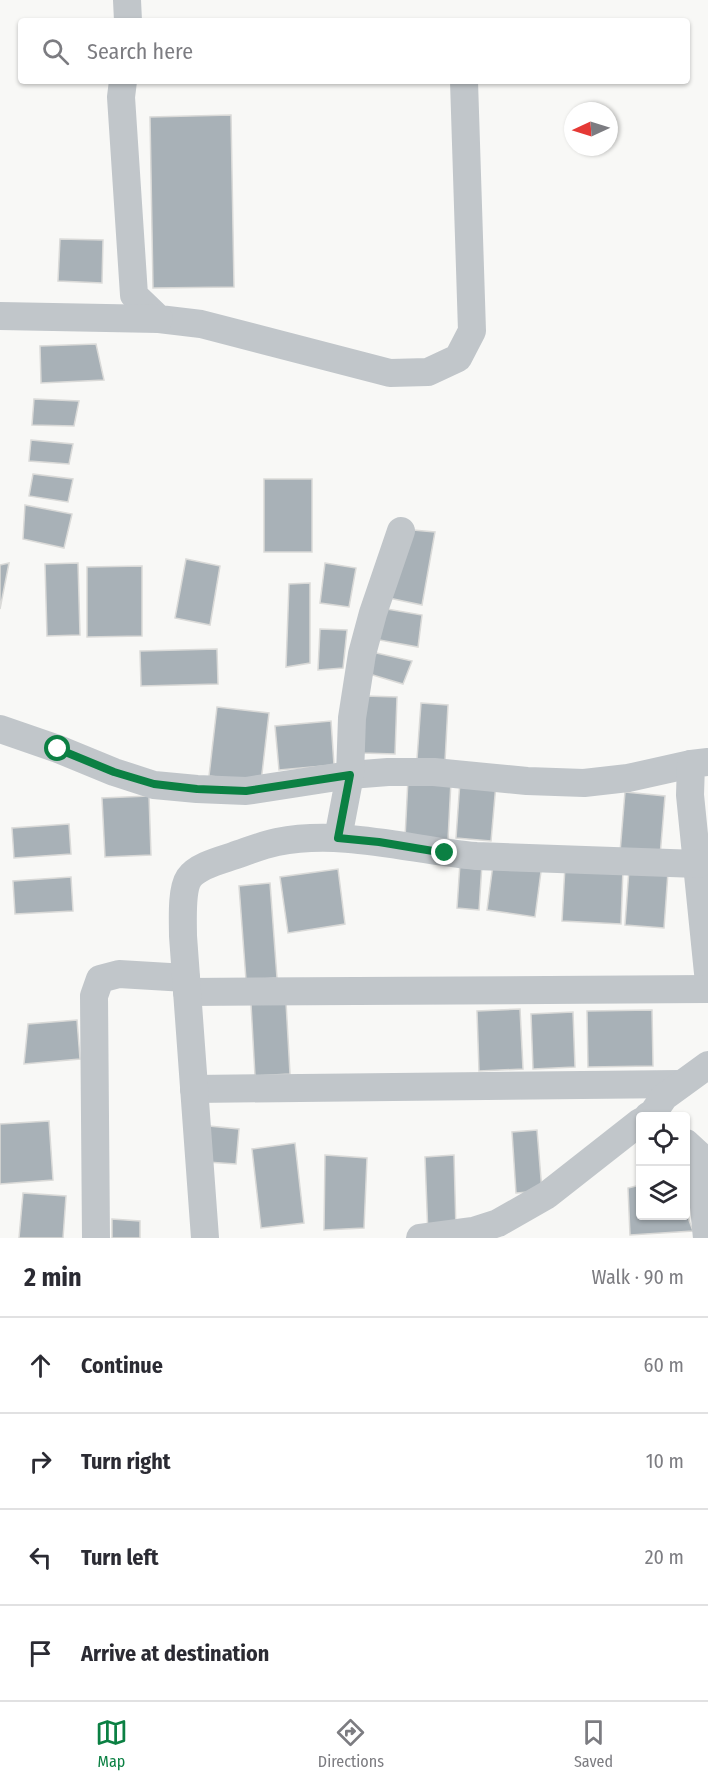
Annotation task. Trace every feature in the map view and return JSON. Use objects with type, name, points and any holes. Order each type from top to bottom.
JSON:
[{"type":"street","points":[[128,0],[128,18]]},
{"type":"street","points":[[123,84],[121,97],[134,295],[159,319]]},
{"type":"street","points":[[0,316],[159,319],[201,324],[390,373],[428,372],[458,358],[472,331],[464,84]]},
{"type":"street","points":[[338,838],[350,775],[352,718],[362,654],[373,613],[401,531]]},
{"type":"street","points":[[0,729],[114,772],[154,784],[197,789],[246,791],[350,775],[434,772],[527,782],[584,783],[628,778],[699,763],[690,795],[708,973]]},
{"type":"street","points":[[205,1238],[183,902],[189,877],[206,864],[276,842],[308,838],[338,838],[476,856],[698,864]]},
{"type":"street","points":[[96,1238],[94,996],[100,979],[119,974],[187,985],[708,989]]},
{"type":"street","points":[[654,1112],[664,1097],[708,1065]]},
{"type":"street","points":[[194,1089],[681,1084]]},
{"type":"street","points":[[420,1238],[472,1231],[498,1223],[547,1195],[636,1128]]},
{"type":"street","points":[[690,1147],[699,1155],[707,1238]]},
{"type":"building","points":[[231,115],[234,287],[153,288],[150,117]]},
{"type":"building","points":[[60,239],[103,240],[102,283],[58,281]]},
{"type":"building","points":[[96,344],[104,380],[41,383],[40,346]]},
{"type":"building","points":[[34,399],[79,401],[74,426],[32,425]]},
{"type":"building","points":[[31,440],[73,444],[69,464],[29,461]]},
{"type":"building","points":[[33,474],[73,479],[68,502],[29,496]]},
{"type":"building","points":[[264,479],[312,479],[312,552],[264,552]]},
{"type":"building","points":[[25,505],[72,514],[64,548],[23,539]]},
{"type":"building","points":[[413,530],[435,532],[422,605],[384,597]]},
{"type":"building","points":[[186,559],[220,566],[210,625],[175,618]]},
{"type":"building","points":[[9,563],[0,609],[0,565]]},
{"type":"building","points":[[78,563],[80,635],[47,636],[45,564]]},
{"type":"building","points":[[325,563],[356,568],[349,607],[320,603]]},
{"type":"building","points":[[142,566],[142,636],[87,637],[87,567]]},
{"type":"building","points":[[310,583],[310,663],[286,667],[289,584]]},
{"type":"building","points":[[381,608],[422,615],[418,647],[374,639]]},
{"type":"building","points":[[320,629],[347,630],[343,668],[318,670]]},
{"type":"building","points":[[217,649],[218,684],[141,686],[140,651]]},
{"type":"building","points":[[372,652],[412,661],[403,684],[366,673]]},
{"type":"building","points":[[365,696],[397,697],[395,754],[362,753]]},
{"type":"building","points":[[421,703],[448,705],[445,761],[417,759]]},
{"type":"building","points":[[217,707],[269,713],[261,782],[209,776]]},
{"type":"building","points":[[331,721],[334,765],[279,770],[275,726]]},
{"type":"building","points":[[408,779],[451,781],[448,840],[405,838]]},
{"type":"building","points":[[460,781],[496,784],[491,841],[456,838]]},
{"type":"building","points":[[625,792],[665,796],[660,856],[620,852]]},
{"type":"building","points":[[149,796],[151,855],[105,857],[102,798]]},
{"type":"building","points":[[69,824],[71,854],[14,858],[12,828]]},
{"type":"building","points":[[494,857],[542,864],[535,917],[487,910]]},
{"type":"building","points":[[460,863],[482,864],[479,910],[457,908]]},
{"type":"building","points":[[565,866],[623,868],[621,924],[562,921]]},
{"type":"building","points":[[338,869],[345,924],[288,933],[280,877]]},
{"type":"building","points":[[629,869],[668,872],[664,928],[625,925]]},
{"type":"building","points":[[71,877],[73,911],[15,914],[13,881]]},
{"type":"building","points":[[270,883],[277,978],[246,980],[239,886]]},
{"type":"building","points":[[286,1002],[290,1074],[255,1076],[251,1004]]},
{"type":"building","points":[[520,1009],[523,1069],[479,1071],[477,1011]]},
{"type":"building","points":[[652,1010],[653,1066],[588,1067],[587,1011]]},
{"type":"building","points":[[573,1012],[575,1067],[533,1069],[531,1014]]},
{"type":"building","points":[[77,1020],[80,1059],[24,1064],[28,1024]]},
{"type":"building","points":[[49,1121],[53,1180],[0,1184],[0,1124]]},
{"type":"building","points":[[209,1126],[239,1129],[236,1164],[207,1162]]},
{"type":"building","points":[[537,1130],[542,1191],[516,1193],[512,1132]]},
{"type":"building","points":[[295,1143],[304,1223],[261,1228],[252,1149]]},
{"type":"building","points":[[325,1155],[367,1158],[364,1228],[324,1230]]},
{"type":"building","points":[[454,1155],[456,1231],[428,1236],[425,1157]]},
{"type":"building","points":[[636,1186],[636,1220],[689,1220],[693,1231],[630,1235],[628,1188]]},
{"type":"building","points":[[23,1193],[66,1196],[63,1238],[19,1238]]},
{"type":"building","points":[[112,1219],[140,1221],[140,1238],[112,1238]]},
{"type":"route","points":[[58,749],[114,772],[154,784],[197,789],[246,791],[350,775],[338,838],[445,853]]}]
